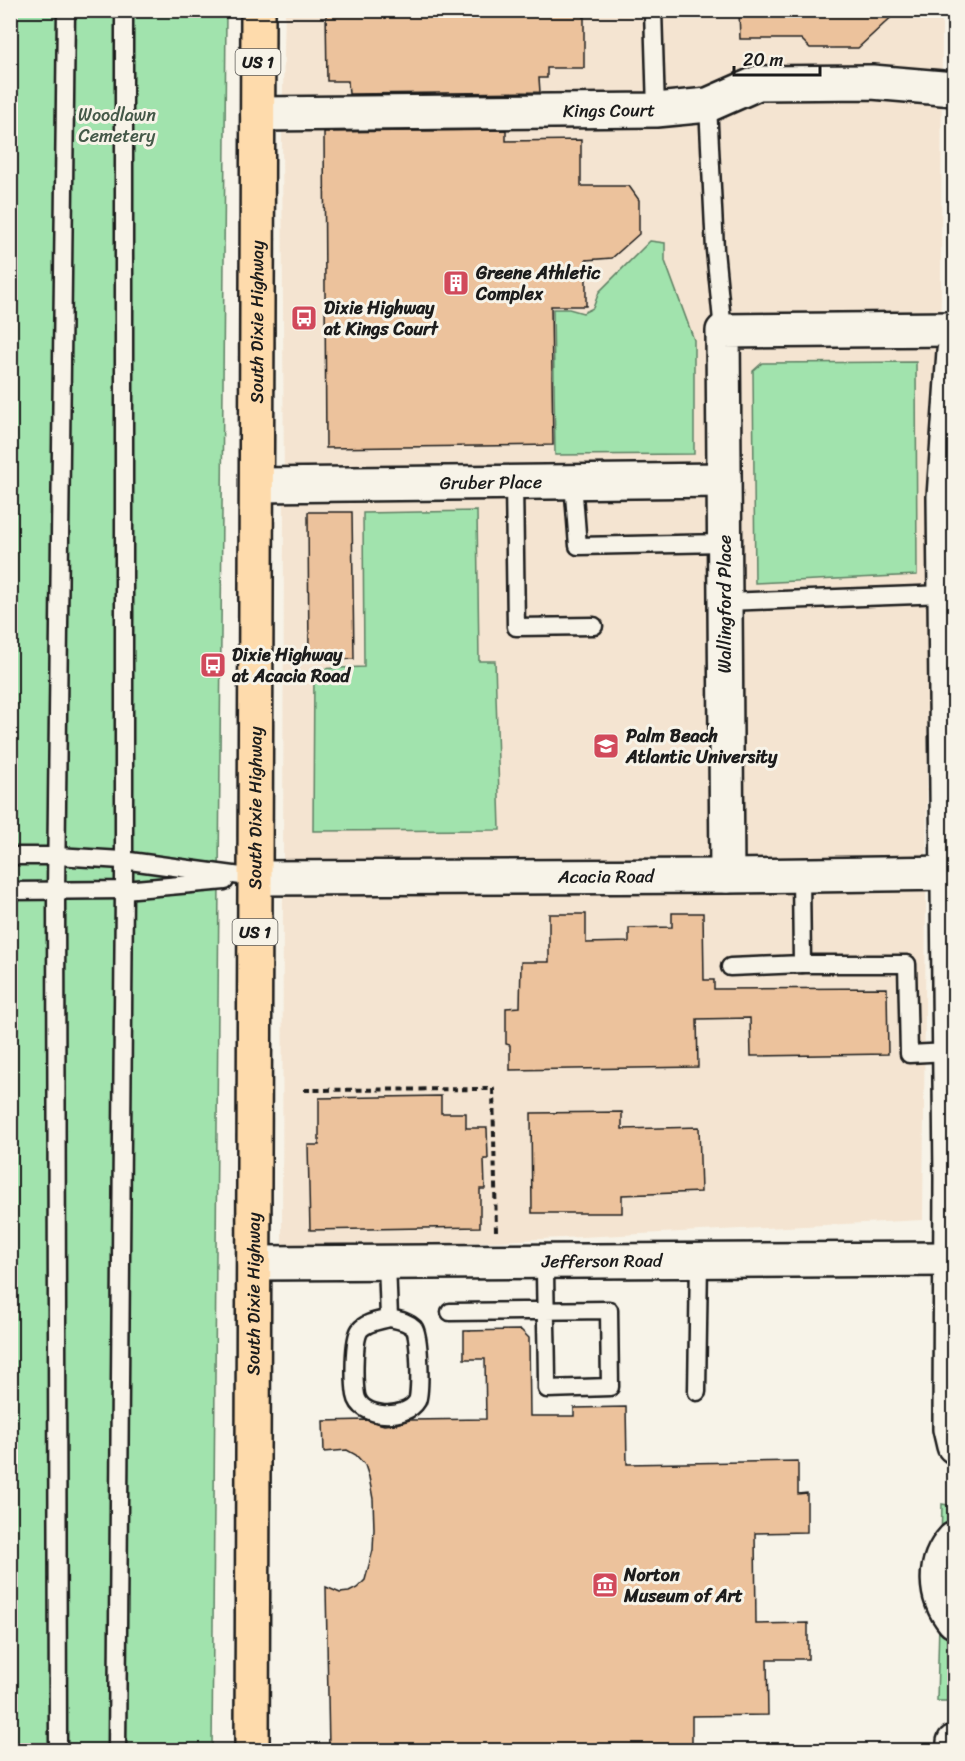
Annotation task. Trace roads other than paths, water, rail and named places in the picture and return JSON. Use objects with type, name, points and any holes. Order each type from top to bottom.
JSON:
[{"type":"main road","name":"South Dixie Highway","points":[[252,1750],[258,10]]},
{"type":"street","name":"Kings Court","points":[[258,114],[656,110],[708,105],[758,83],[872,82],[954,89]]},
{"type":"street","points":[[723,331],[954,329]]},
{"type":"street","name":"Wallingford Place","points":[[723,331],[727,876]]},
{"type":"street","points":[[954,351],[945,594],[951,873],[949,1052],[953,1178],[950,1430],[954,1446]]},
{"type":"street","name":"Gruber Place","points":[[257,484],[724,480]]},
{"type":"street","name":"Acacia Road","points":[[255,878],[951,873]]},
{"type":"street","name":"Jefferson Road","points":[[254,1263],[951,1258]]},
{"type":"street","points":[[952,1536],[941,1560],[938,1576],[939,1592],[944,1607],[954,1621]]},
{"type":"street","points":[[954,1742],[954,1750]]},
{"type":"lane","points":[[58,1750],[56,891],[66,10]]},
{"type":"lane","points":[[117,1750],[124,890],[122,860],[124,10]]},
{"type":"lane","points":[[653,10],[656,110]]},
{"type":"lane","points":[[708,105],[716,260],[723,331]]},
{"type":"lane","points":[[514,482],[516,627],[594,626]]},
{"type":"lane","points":[[573,482],[578,546],[724,543]]},
{"type":"lane","points":[[725,602],[945,594]]},
{"type":"lane","points":[[10,856],[122,860],[255,878]]},
{"type":"lane","points":[[801,875],[802,964]]},
{"type":"lane","points":[[10,891],[124,890],[255,878]]},
{"type":"lane","points":[[730,967],[907,964],[909,1054],[949,1052]]},
{"type":"lane","points":[[697,1392],[699,1260]]},
{"type":"lane","points":[[450,1312],[546,1310],[609,1310],[610,1387],[548,1389],[546,1310],[545,1261]]},
{"type":"lane","points":[[387,1262],[389,1318]]},
{"type":"lane","points":[[389,1318],[405,1321],[416,1329],[418,1400],[408,1410],[394,1414],[381,1414],[370,1412],[362,1406],[356,1396],[357,1339],[360,1329],[369,1323],[389,1318]]},
{"type":"place","name":"Greene Athletic Complex","points":[[456,283]]},
{"type":"place","name":"Dixie Highway at Kings Court","points":[[304,318]]},
{"type":"place","name":"Dixie Highway at Acacia Road","points":[[213,665]]},
{"type":"place","name":"Palm Beach Atlantic University","points":[[606,746]]},
{"type":"place","name":"Norton Museum of Art","points":[[605,1585]]},
{"type":"park label","name":"Woodlawn Cemetery","points":[[117,125]]}]
